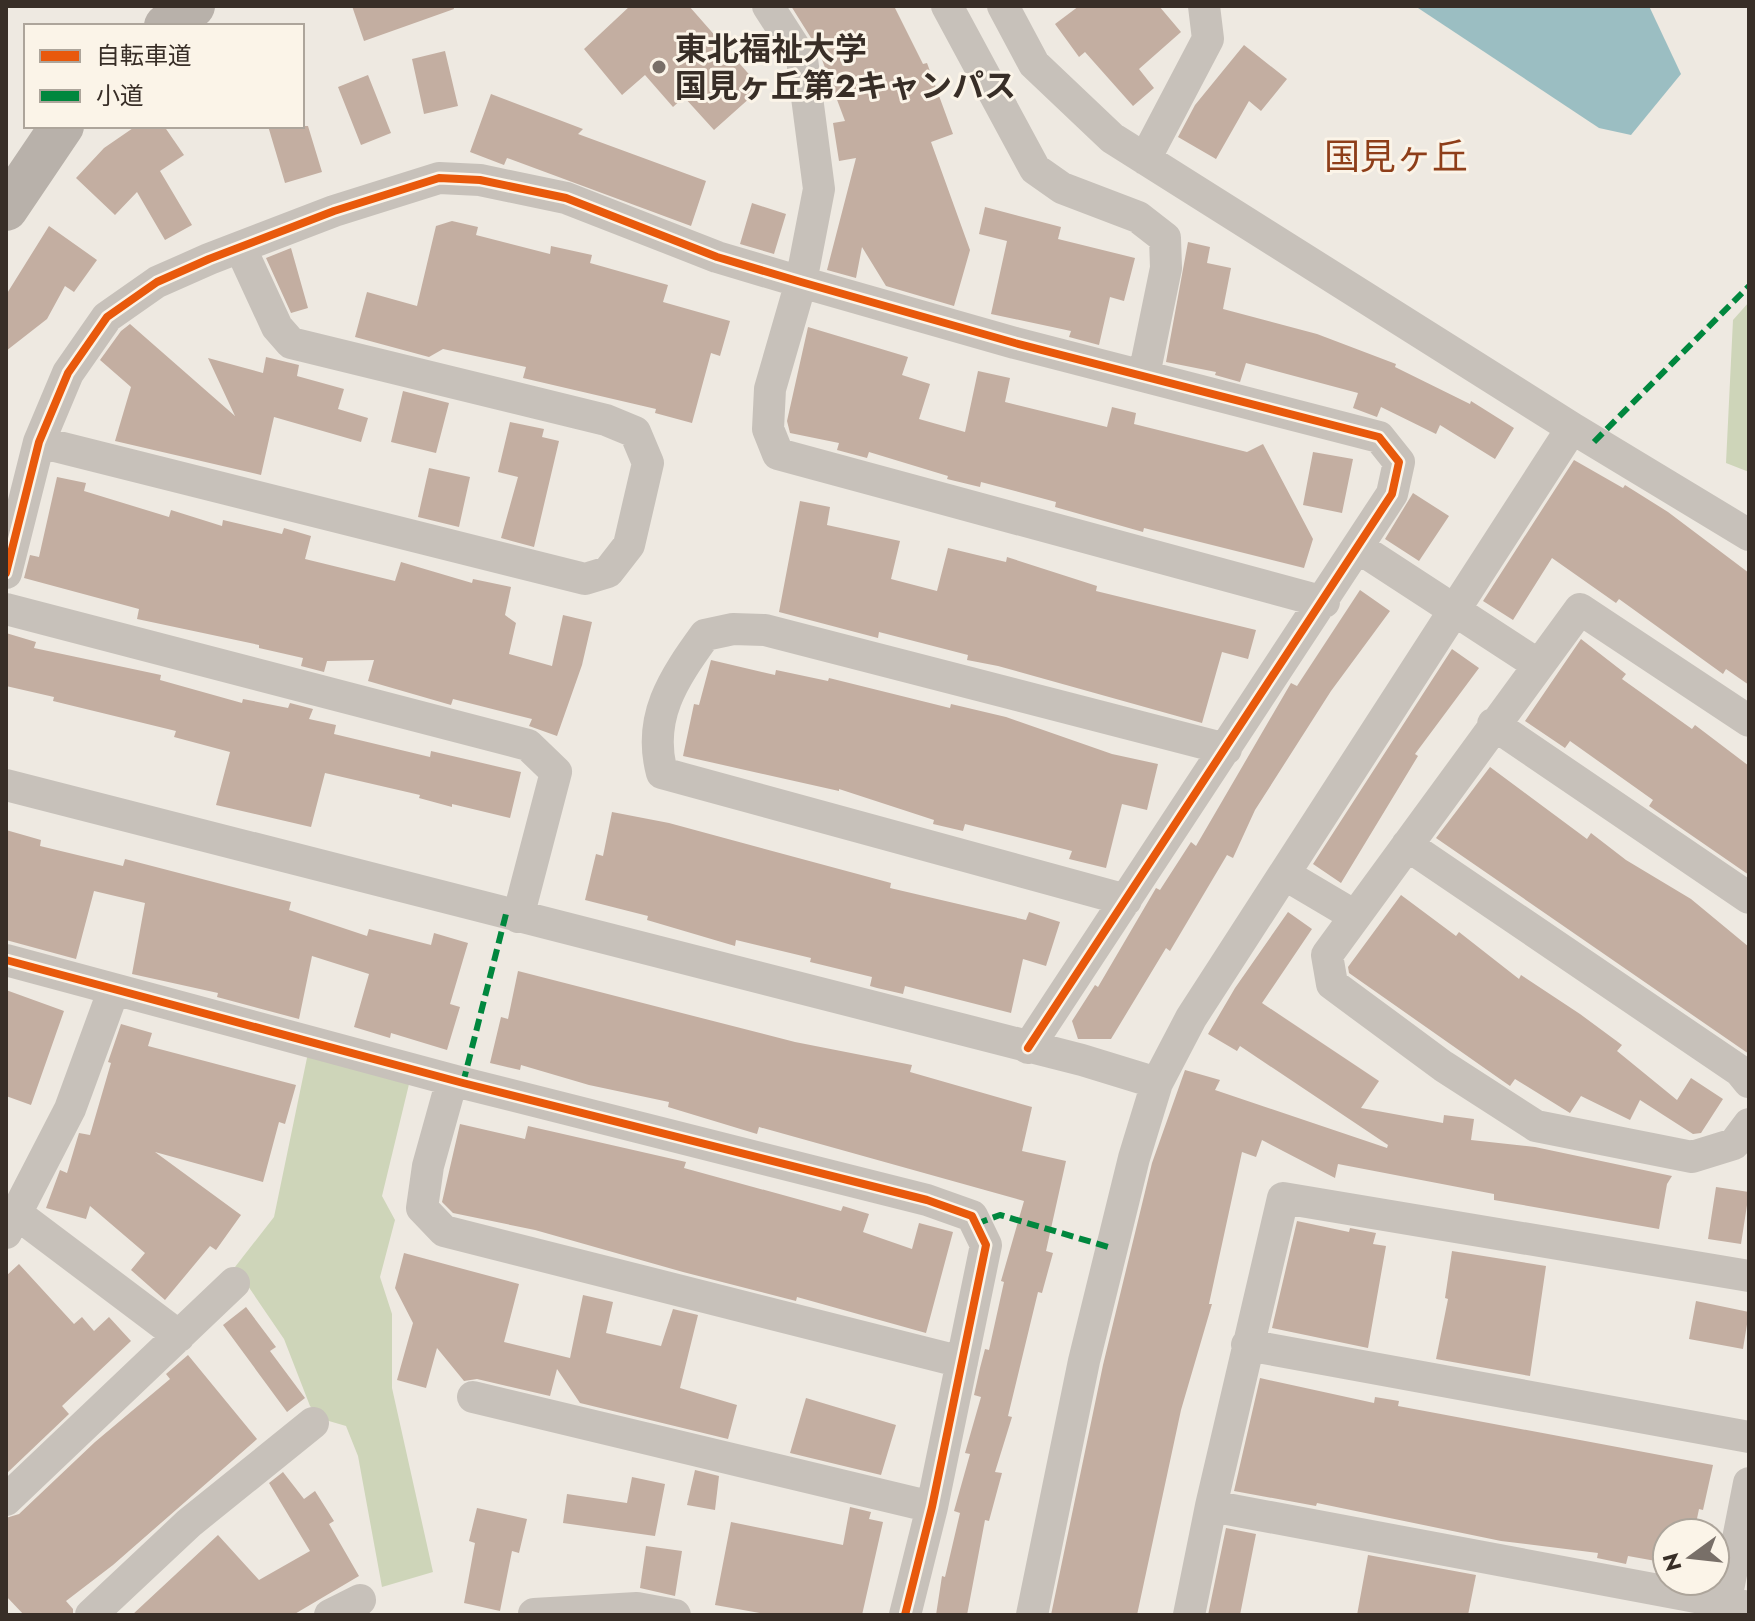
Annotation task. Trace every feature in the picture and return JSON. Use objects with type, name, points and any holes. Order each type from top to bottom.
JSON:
[{"type":"street","points":[[169,24],[193,6]]},
{"type":"street","points":[[768,6],[802,59],[819,189],[801,282],[770,389],[768,429],[778,454],[1324,602]]},
{"type":"street","points":[[947,6],[1035,169],[1062,188],[1138,217],[1165,238],[1166,268],[1144,375]]},
{"type":"street","points":[[1003,6],[1034,64],[1112,138],[1572,428],[1749,535]]},
{"type":"street","points":[[1145,159],[1208,39],[1204,6]]},
{"type":"street","points":[[6,209],[61,128]]},
{"type":"street","points":[[6,573],[39,442],[68,373],[107,317],[157,282],[391,191],[439,178],[480,180],[566,198],[717,257],[801,282],[1015,343],[1379,437],[1399,462],[1392,494],[1324,602],[1028,1048]]},
{"type":"street","points":[[39,442],[585,579],[608,572],[629,545],[648,463],[635,432],[606,420],[291,343],[277,327],[241,249]]},
{"type":"street","points":[[1032,1615],[1084,1361],[1134,1158],[1157,1083],[1191,1018],[1572,428]]},
{"type":"street","points":[[1359,548],[1537,664]]},
{"type":"street","points":[[6,609],[528,745],[556,772],[518,917]]},
{"type":"street","points":[[1749,721],[1580,609],[1327,955],[1332,984],[1443,1066],[1536,1126],[1692,1157],[1734,1144],[1749,1124]]},
{"type":"street","points":[[1126,900],[662,773],[655,745],[660,716],[681,667],[705,635],[733,629],[765,630],[1226,749]]},
{"type":"street","points":[[1493,724],[1749,898]]},
{"type":"street","points":[[6,785],[1082,1060],[1157,1083]]},
{"type":"street","points":[[1407,845],[1740,1071],[1749,1082]]},
{"type":"street","points":[[1284,874],[1355,916]]},
{"type":"street","points":[[6,960],[452,1080],[927,1200],[972,1216],[986,1245],[932,1507],[905,1615]]},
{"type":"street","points":[[114,989],[70,1109],[11,1223],[179,1336]]},
{"type":"street","points":[[452,1080],[428,1166],[422,1208],[444,1231],[962,1362]]},
{"type":"street","points":[[1189,1615],[1247,1345],[1283,1198],[1749,1276]]},
{"type":"street","points":[[6,1500],[234,1283]]},
{"type":"street","points":[[1247,1345],[1749,1437]]},
{"type":"street","points":[[473,1397],[932,1507]]},
{"type":"street","points":[[91,1615],[189,1523],[313,1423]]},
{"type":"street","points":[[1211,1506],[1732,1609],[1749,1483]]},
{"type":"street","points":[[330,1615],[360,1600]]},
{"type":"street","points":[[534,1614],[637,1608],[675,1615]]},
{"type":"green space","points":[[1749,302],[1749,472],[1726,463],[1733,320]]},
{"type":"green space","points":[[308,1053],[410,1080],[382,1196],[395,1220],[380,1277],[392,1314],[392,1388],[433,1572],[382,1587],[358,1456],[346,1426],[322,1419],[310,1406],[284,1339],[235,1267],[274,1217]]},
{"type":"water","points":[[1415,6],[1649,6],[1681,74],[1631,135],[1599,128]]},
{"type":"building","points":[[352,6],[453,6],[454,9],[364,41]]},
{"type":"building","points":[[630,6],[689,6],[761,88],[714,130],[684,97],[673,107],[645,75],[622,95],[584,49]]},
{"type":"building","points":[[791,6],[894,6],[923,64],[927,63],[953,134],[931,142],[970,250],[954,306],[886,286],[862,247],[856,278],[827,270],[856,158],[839,161],[833,123],[845,121],[818,49]]},
{"type":"building","points":[[1079,6],[1159,6],[1181,32],[1139,69],[1154,88],[1133,106],[1085,52],[1079,57],[1055,24]]},
{"type":"building","points":[[1244,45],[1287,79],[1261,111],[1249,101],[1216,159],[1178,137],[1195,105]]},
{"type":"building","points":[[445,51],[458,106],[424,114],[412,59]]},
{"type":"building","points":[[368,75],[391,133],[361,145],[338,87]]},
{"type":"building","points":[[491,94],[583,129],[578,134],[706,181],[691,226],[507,158],[504,165],[470,152]]},
{"type":"building","points":[[308,126],[322,172],[285,183],[269,128]]},
{"type":"building","points":[[133,128],[165,128],[184,155],[160,171],[192,225],[165,240],[137,192],[115,215],[76,178],[104,148]]},
{"type":"building","points":[[752,203],[786,214],[774,254],[740,244]]},
{"type":"building","points":[[985,207],[1061,227],[1058,239],[1135,258],[1124,301],[1110,297],[1099,345],[1069,337],[1071,331],[991,314],[1007,241],[979,234]]},
{"type":"building","points":[[452,221],[478,227],[476,235],[550,254],[551,246],[592,255],[590,263],[668,285],[663,302],[730,321],[720,356],[711,353],[692,423],[655,413],[656,409],[523,378],[526,367],[443,349],[429,357],[355,337],[367,292],[417,306],[436,226]]},
{"type":"building","points":[[49,226],[97,260],[74,292],[65,286],[47,319],[6,351],[6,295]]},
{"type":"building","points":[[1188,242],[1210,247],[1207,263],[1231,268],[1223,309],[1317,334],[1396,364],[1395,367],[1470,404],[1471,401],[1514,428],[1495,459],[1440,425],[1436,434],[1381,407],[1377,417],[1353,408],[1358,393],[1246,363],[1240,382],[1215,375],[1216,372],[1166,362]]},
{"type":"building","points":[[291,248],[308,308],[291,313],[266,258]]},
{"type":"building","points":[[130,324],[235,416],[208,358],[263,373],[266,357],[299,365],[297,376],[344,389],[338,409],[368,418],[361,442],[274,417],[261,475],[115,441],[131,387],[100,360],[121,331]]},
{"type":"building","points":[[808,327],[908,357],[902,375],[930,384],[919,419],[965,432],[978,371],[1010,378],[1005,402],[1107,427],[1112,407],[1136,413],[1134,424],[1247,452],[1263,444],[1313,539],[1304,568],[1144,528],[1143,532],[1055,507],[1056,502],[981,482],[980,487],[947,479],[948,476],[869,452],[867,458],[837,450],[839,443],[790,433],[787,421]]},
{"type":"building","points":[[403,391],[449,403],[436,453],[391,442]]},
{"type":"building","points":[[510,422],[544,429],[542,437],[559,441],[534,547],[501,538],[518,477],[498,472]]},
{"type":"building","points":[[1313,452],[1353,459],[1342,513],[1303,505]]},
{"type":"building","points":[[1574,460],[1623,488],[1625,485],[1668,512],[1749,573],[1749,685],[1726,669],[1723,674],[1619,599],[1616,603],[1552,558],[1513,620],[1483,601]]},
{"type":"building","points":[[429,468],[470,477],[459,527],[418,517]]},
{"type":"building","points":[[57,477],[86,483],[84,491],[169,517],[171,510],[222,526],[223,520],[282,534],[284,528],[311,536],[305,559],[395,581],[401,562],[472,583],[473,579],[511,587],[505,615],[516,623],[509,654],[552,666],[563,615],[592,622],[582,665],[557,736],[529,726],[532,719],[453,699],[451,705],[368,681],[374,660],[327,661],[324,672],[301,666],[303,658],[259,648],[259,645],[137,619],[139,609],[24,578],[30,555],[39,557]]},
{"type":"building","points":[[1413,493],[1449,516],[1419,561],[1385,539]]},
{"type":"building","points":[[800,501],[830,507],[827,525],[900,541],[891,579],[937,591],[948,548],[1006,562],[1007,557],[1097,586],[1096,591],[1256,630],[1248,659],[1222,652],[1202,723],[967,660],[968,655],[879,632],[878,638],[779,612]]},
{"type":"building","points":[[1360,590],[1390,611],[1331,691],[1255,810],[1233,858],[1227,855],[1170,951],[1166,948],[1111,1039],[1078,1039],[1072,1021],[1095,985],[1098,987],[1156,888],[1160,890],[1191,842],[1196,846],[1291,683],[1297,686]]},
{"type":"building","points":[[6,633],[36,642],[34,648],[161,675],[160,680],[242,703],[243,699],[288,708],[290,703],[313,709],[309,719],[336,725],[334,734],[430,757],[431,751],[521,772],[510,818],[452,804],[452,807],[419,798],[420,795],[325,773],[311,827],[216,805],[230,752],[174,737],[176,731],[53,701],[54,697],[6,686]]},
{"type":"building","points":[[1581,639],[1626,674],[1622,679],[1692,729],[1695,725],[1749,766],[1749,875],[1649,806],[1653,800],[1570,741],[1565,748],[1525,721]]},
{"type":"building","points":[[1452,649],[1479,668],[1415,754],[1418,756],[1341,883],[1313,864]]},
{"type":"building","points":[[711,660],[775,675],[776,670],[828,681],[829,678],[950,708],[951,704],[1006,717],[1112,754],[1158,764],[1147,810],[1122,804],[1106,868],[1069,859],[1072,851],[965,824],[963,831],[933,824],[934,820],[839,789],[683,756],[694,704],[699,705]]},
{"type":"building","points":[[1490,767],[1587,839],[1591,833],[1626,860],[1691,899],[1749,947],[1749,1054],[1436,838]]},
{"type":"building","points":[[612,812],[669,823],[891,883],[890,888],[1026,920],[1029,912],[1060,922],[1046,966],[1023,959],[1011,1013],[905,986],[903,994],[877,988],[870,986],[872,977],[810,962],[811,958],[736,940],[735,946],[647,920],[648,916],[585,900],[596,854],[603,856]]},
{"type":"building","points":[[6,830],[41,840],[40,846],[123,866],[125,859],[291,902],[289,910],[367,936],[369,929],[431,945],[434,933],[468,943],[450,1004],[460,1007],[447,1050],[391,1033],[390,1038],[354,1027],[369,974],[312,956],[299,1019],[217,997],[218,993],[132,974],[145,903],[94,891],[76,959],[6,940]]},
{"type":"building","points":[[1401,895],[1456,936],[1459,932],[1519,979],[1521,975],[1622,1045],[1617,1051],[1677,1100],[1691,1078],[1723,1099],[1701,1133],[1693,1134],[1640,1100],[1630,1120],[1581,1096],[1570,1113],[1515,1079],[1510,1086],[1349,973],[1348,967]]},
{"type":"building","points":[[1288,912],[1312,929],[1262,1003],[1379,1081],[1361,1108],[1443,1123],[1444,1115],[1474,1119],[1471,1140],[1535,1147],[1672,1176],[1667,1184],[1659,1229],[1494,1200],[1494,1194],[1338,1164],[1335,1178],[1262,1140],[1256,1157],[1242,1152],[1209,1304],[1212,1304],[1181,1410],[1137,1615],[1051,1615],[1103,1365],[1152,1163],[1185,1070],[1220,1080],[1215,1090],[1387,1148],[1388,1145],[1240,1046],[1237,1051],[1208,1034],[1235,988]]},
{"type":"building","points":[[518,971],[795,1042],[912,1065],[910,1072],[1032,1107],[1022,1151],[1066,1161],[1046,1251],[1053,1253],[1042,1293],[1038,1292],[1008,1416],[1012,1417],[995,1472],[1002,1473],[989,1521],[985,1520],[967,1615],[936,1615],[942,1576],[945,1577],[960,1513],[954,1511],[970,1454],[965,1453],[981,1397],[974,1395],[985,1349],[989,1350],[1004,1282],[1001,1281],[1024,1201],[759,1127],[757,1134],[668,1107],[669,1102],[589,1085],[521,1065],[520,1070],[490,1063],[501,1017],[508,1019]]},
{"type":"building","points":[[6,990],[64,1011],[31,1105],[6,1096]]},
{"type":"building","points":[[121,1024],[152,1033],[148,1046],[296,1085],[285,1124],[279,1122],[263,1182],[155,1152],[241,1215],[216,1250],[210,1246],[165,1300],[131,1270],[145,1253],[90,1206],[86,1219],[46,1208],[60,1170],[67,1173],[79,1133],[90,1135]]},
{"type":"building","points":[[460,1124],[525,1139],[528,1126],[686,1162],[684,1168],[841,1211],[843,1206],[869,1214],[863,1232],[912,1249],[919,1223],[953,1232],[926,1333],[797,1297],[796,1301],[683,1272],[535,1230],[453,1213],[442,1202]]},
{"type":"building","points":[[1716,1187],[1749,1192],[1741,1244],[1708,1239]]},
{"type":"building","points":[[1297,1221],[1349,1232],[1350,1228],[1376,1233],[1373,1244],[1386,1246],[1368,1348],[1272,1328]]},
{"type":"building","points":[[1452,1251],[1546,1266],[1530,1376],[1436,1359],[1448,1299],[1445,1298]]},
{"type":"building","points":[[404,1253],[519,1284],[504,1342],[570,1358],[583,1295],[613,1302],[606,1333],[661,1346],[673,1309],[698,1315],[680,1388],[737,1405],[728,1439],[580,1403],[557,1369],[550,1396],[477,1379],[464,1381],[437,1348],[426,1388],[397,1380],[413,1323],[395,1288]]},
{"type":"building","points":[[19,1264],[74,1324],[82,1317],[94,1331],[109,1317],[131,1341],[62,1406],[69,1414],[6,1474],[6,1276]]},
{"type":"building","points":[[1696,1301],[1749,1312],[1743,1349],[1689,1339]]},
{"type":"building","points":[[246,1307],[276,1347],[270,1351],[305,1398],[287,1412],[223,1325]]},
{"type":"building","points":[[188,1355],[257,1439],[113,1565],[66,1601],[73,1609],[73,1615],[24,1615],[6,1596],[6,1518],[19,1514],[95,1442],[170,1379],[166,1374]]},
{"type":"building","points":[[1260,1378],[1374,1403],[1375,1397],[1399,1401],[1398,1406],[1713,1465],[1703,1510],[1699,1509],[1697,1517],[1651,1517],[1651,1560],[1628,1556],[1626,1564],[1597,1558],[1598,1553],[1501,1541],[1317,1503],[1316,1506],[1234,1491]]},
{"type":"building","points":[[806,1398],[896,1425],[881,1475],[790,1453]]},
{"type":"building","points":[[695,1470],[719,1476],[715,1510],[687,1505]]},
{"type":"building","points":[[283,1472],[304,1499],[315,1491],[334,1521],[329,1524],[359,1576],[293,1615],[132,1615],[218,1535],[259,1580],[310,1551],[269,1483]]},
{"type":"building","points":[[632,1477],[665,1484],[655,1536],[563,1523],[567,1494],[627,1503]]},
{"type":"building","points":[[850,1507],[871,1512],[869,1519],[883,1522],[862,1615],[771,1615],[715,1605],[731,1522],[843,1545]]},
{"type":"building","points":[[477,1508],[527,1519],[519,1553],[512,1551],[500,1611],[464,1603],[475,1543],[469,1541]]},
{"type":"building","points":[[1226,1528],[1256,1534],[1240,1615],[1208,1615]]},
{"type":"building","points":[[646,1546],[682,1551],[675,1596],[640,1588]]},
{"type":"building","points":[[1368,1555],[1476,1575],[1468,1615],[1357,1615]]},
{"type":"marked path","points":[[1594,442],[1749,286]]},
{"type":"marked path","points":[[463,1083],[506,914]]},
{"type":"marked path","points":[[976,1224],[1000,1215],[1112,1248]]},
{"type":"cycle path","points":[[6,573],[39,442],[68,373],[107,317],[157,282],[209,259],[334,211],[439,178],[480,180],[566,198],[717,257],[801,282],[1015,343],[1379,437],[1399,462],[1392,494],[1028,1048]]},
{"type":"cycle path","points":[[6,960],[463,1083],[927,1200],[972,1216],[986,1245],[932,1507],[905,1615]]},
{"type":"place","name":"東北福祉大学 国見ヶ丘第2キャンパス","points":[[659,67]]},
{"type":"district","name":"国見ヶ丘","points":[[1396,156]]}]
